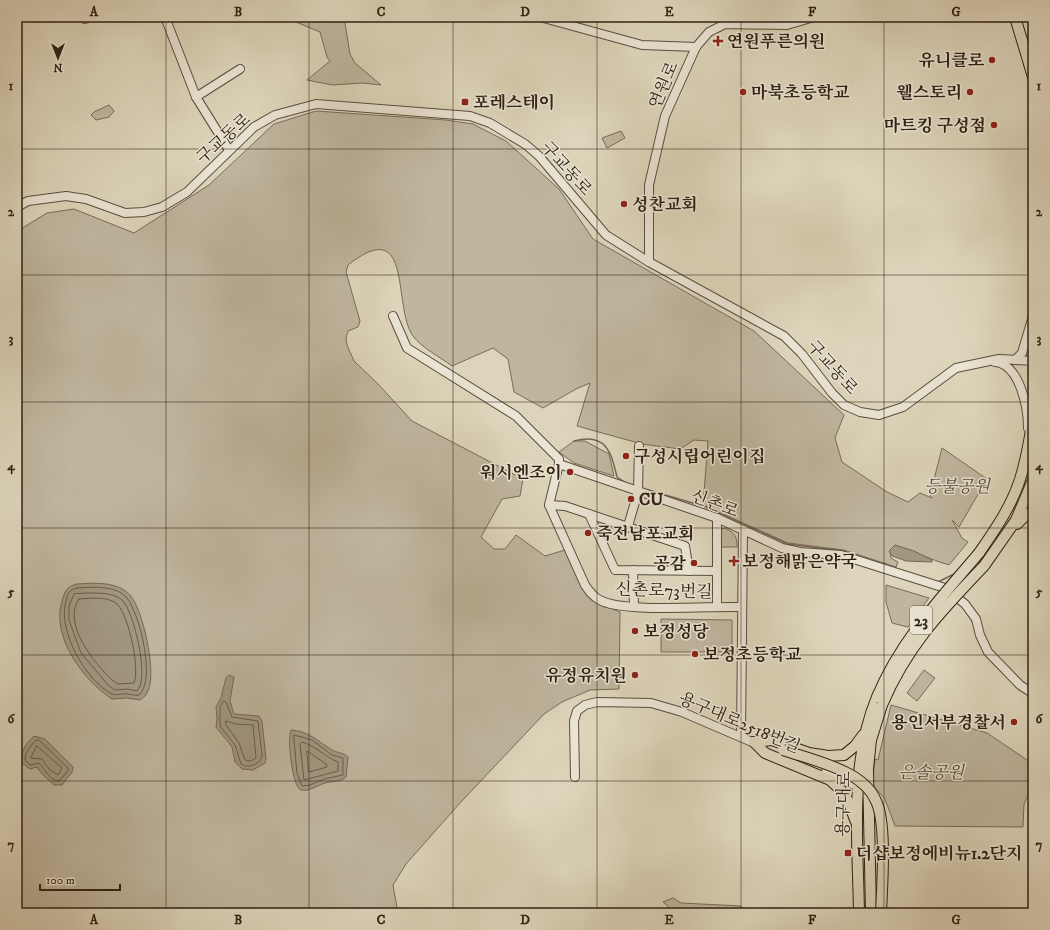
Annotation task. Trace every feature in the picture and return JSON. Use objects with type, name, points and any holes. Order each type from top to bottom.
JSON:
[{"type":"main road","points":[[1015,17],[1033,77]]},
{"type":"main road","name":"23","points":[[880,701],[885,678],[922,619],[979,553],[1006,512],[1018,485],[1033,419]]},
{"type":"main road","name":"23","points":[[880,701],[910,651],[933,622],[984,566],[1005,538],[1016,520],[1033,480]]},
{"type":"main road","points":[[1005,538],[1027,514],[1033,512]]},
{"type":"main road","name":"용구대로","points":[[871,913],[864,789],[866,727],[880,701]]},
{"type":"main road","name":"용구대로","points":[[859,913],[858,812],[864,789],[873,732],[880,701]]},
{"type":"main road","points":[[754,742],[772,740],[809,753],[828,756],[844,755],[855,746],[866,727]]},
{"type":"main road","points":[[866,727],[868,730],[863,757],[865,760],[869,757]]},
{"type":"main road","points":[[754,742],[768,744],[848,773],[859,780],[869,790],[876,802],[881,817],[881,913]]},
{"type":"main road","points":[[754,742],[765,752],[830,780],[841,790],[848,801],[858,827]]},
{"type":"main road","points":[[858,812],[862,812],[862,841],[868,851]]},
{"type":"street","points":[[166,17],[196,97],[229,150]]},
{"type":"street","points":[[540,17],[642,45],[696,47]]},
{"type":"street","name":"연원로","points":[[649,262],[649,185],[666,116],[696,47],[709,32],[725,24],[787,25],[814,17]]},
{"type":"street","points":[[196,97],[240,69]]},
{"type":"street","name":"구교동로","points":[[17,207],[28,201],[66,196],[86,199],[125,213],[144,212],[162,207],[187,192],[254,127],[275,115],[316,104],[470,116],[490,122],[525,144],[539,156],[606,235],[649,262],[784,336],[802,354],[832,393],[844,405],[860,412],[879,415],[903,407],[956,368],[999,359],[1033,361]]},
{"type":"street","points":[[393,316],[407,348],[516,416],[558,459],[559,464],[549,506]]},
{"type":"street","points":[[1016,360],[1022,353],[1033,316]]},
{"type":"street","points":[[980,362],[1001,363],[1014,372],[1028,408],[1029,441]]},
{"type":"street","points":[[628,526],[638,492],[639,446]]},
{"type":"street","name":"신촌로","points":[[559,464],[717,518],[782,548],[846,556],[945,588],[965,604],[976,619],[980,635],[988,652],[1020,685],[1033,692]]},
{"type":"street","name":"신촌로73번길","points":[[689,571],[685,546],[565,506],[549,506],[585,585],[600,601],[610,604],[634,607],[742,607]]},
{"type":"street","points":[[589,514],[615,570],[717,571]]},
{"type":"street","points":[[717,518],[717,606]]},
{"type":"street","points":[[741,737],[743,530]]},
{"type":"street","points":[[633,570],[634,607]]},
{"type":"street","name":"용구대로2518번길","points":[[575,777],[574,722],[577,711],[586,705],[597,702],[650,703],[682,712],[754,742],[770,751],[864,789]]},
{"type":"green space","points":[[284,17],[344,17],[350,54],[355,63],[381,85],[363,83],[332,85],[307,80],[330,61],[327,57],[320,32]]},
{"type":"green space","points":[[109,105],[114,111],[109,117],[96,120],[91,115],[94,112]]},
{"type":"green space","name":"등불공원","points":[[316,111],[446,120],[473,124],[506,141],[559,189],[593,239],[754,331],[844,415],[835,438],[842,462],[887,492],[908,502],[920,493],[932,498],[930,495],[942,448],[987,479],[959,527],[952,520],[962,538],[968,542],[949,565],[895,545],[890,551],[891,558],[898,562],[896,567],[844,550],[788,543],[703,505],[708,441],[694,440],[680,449],[642,444],[577,426],[590,383],[576,389],[543,408],[514,392],[508,359],[493,348],[452,366],[426,348],[413,336],[407,322],[401,287],[392,257],[383,250],[369,252],[348,265],[346,272],[360,321],[358,327],[348,331],[346,338],[347,345],[354,361],[378,384],[412,421],[523,479],[520,496],[502,499],[481,537],[494,549],[505,549],[516,535],[545,556],[565,550],[585,592],[593,601],[620,612],[619,689],[590,690],[562,702],[544,714],[460,803],[406,864],[393,885],[398,913],[17,913],[17,238],[19,230],[47,213],[74,209],[134,233],[209,185],[274,124]]},
{"type":"green space","points":[[621,131],[625,138],[607,148],[602,138]]},
{"type":"green space","points":[[574,441],[585,441],[609,454],[614,476],[574,463],[559,452]]},
{"type":"green space","points":[[725,528],[735,535],[737,547],[720,547],[721,529]]},
{"type":"green space","points":[[886,585],[929,598],[908,627],[892,623],[886,602]]},
{"type":"green space","points":[[661,619],[732,620],[732,652],[661,652]]},
{"type":"green space","points":[[924,670],[935,678],[917,701],[907,693]]},
{"type":"green space","name":"은솔공원","points":[[891,705],[987,733],[1033,764],[1033,784],[1024,804],[1023,827],[895,826],[885,799],[872,784],[875,759],[878,760]]},
{"type":"green space","points":[[673,898],[681,903],[741,906],[743,913],[696,913],[693,910],[672,910],[663,902]]},
{"type":"water","points":[[895,545],[914,551],[932,560],[932,562],[906,561],[892,556],[889,551]]},
{"type":"water","points":[[98,583],[119,587],[130,595],[135,603],[140,614],[148,643],[151,672],[150,684],[147,693],[140,700],[127,698],[112,699],[90,681],[72,656],[65,643],[61,629],[60,615],[65,592],[68,588],[77,584]]},
{"type":"water","points":[[229,675],[234,677],[230,701],[234,714],[259,716],[262,721],[266,759],[265,763],[253,770],[242,769],[235,762],[232,747],[216,727],[216,707],[221,698],[226,678]]},
{"type":"water","points":[[291,730],[309,735],[334,751],[348,757],[346,777],[342,780],[301,790],[295,780],[291,762]]},
{"type":"water","points":[[34,736],[45,739],[73,767],[72,772],[62,785],[54,785],[37,767],[30,769],[21,762],[24,748]]},
{"type":"waterway","points":[[574,441],[593,439],[605,446],[609,452],[617,477],[626,483]]},
{"type":"waterway","points":[[648,490],[703,506],[788,544],[843,551],[891,567]]},
{"type":"waterway","points":[[938,582],[956,573]]},
{"type":"place","name":"연원푸른의원","points":[[718,41]]},
{"type":"place","name":"유니클로","points":[[992,60]]},
{"type":"place","name":"마북초등학교","points":[[743,92]]},
{"type":"place","name":"웰스토리","points":[[970,92]]},
{"type":"place","name":"포레스테이","points":[[465,102]]},
{"type":"place","name":"마트킹 구성점","points":[[994,125]]},
{"type":"place","name":"성찬교회","points":[[624,204]]},
{"type":"place","name":"구성시립어린이집","points":[[626,456]]},
{"type":"place","name":"워시엔조이","points":[[570,472]]},
{"type":"place","name":"CU","points":[[631,499]]},
{"type":"place","name":"죽전남포교회","points":[[588,533]]},
{"type":"place","name":"보정해맑은약국","points":[[734,561]]},
{"type":"place","name":"공감","points":[[694,563]]},
{"type":"place","name":"보정성당","points":[[635,631]]},
{"type":"place","name":"보정초등학교","points":[[695,654]]},
{"type":"place","name":"유정유치원","points":[[635,675]]},
{"type":"place","name":"용인서부경찰서","points":[[1014,722]]},
{"type":"place","name":"더샵보정에비뉴1.2단지","points":[[848,853]]}]
